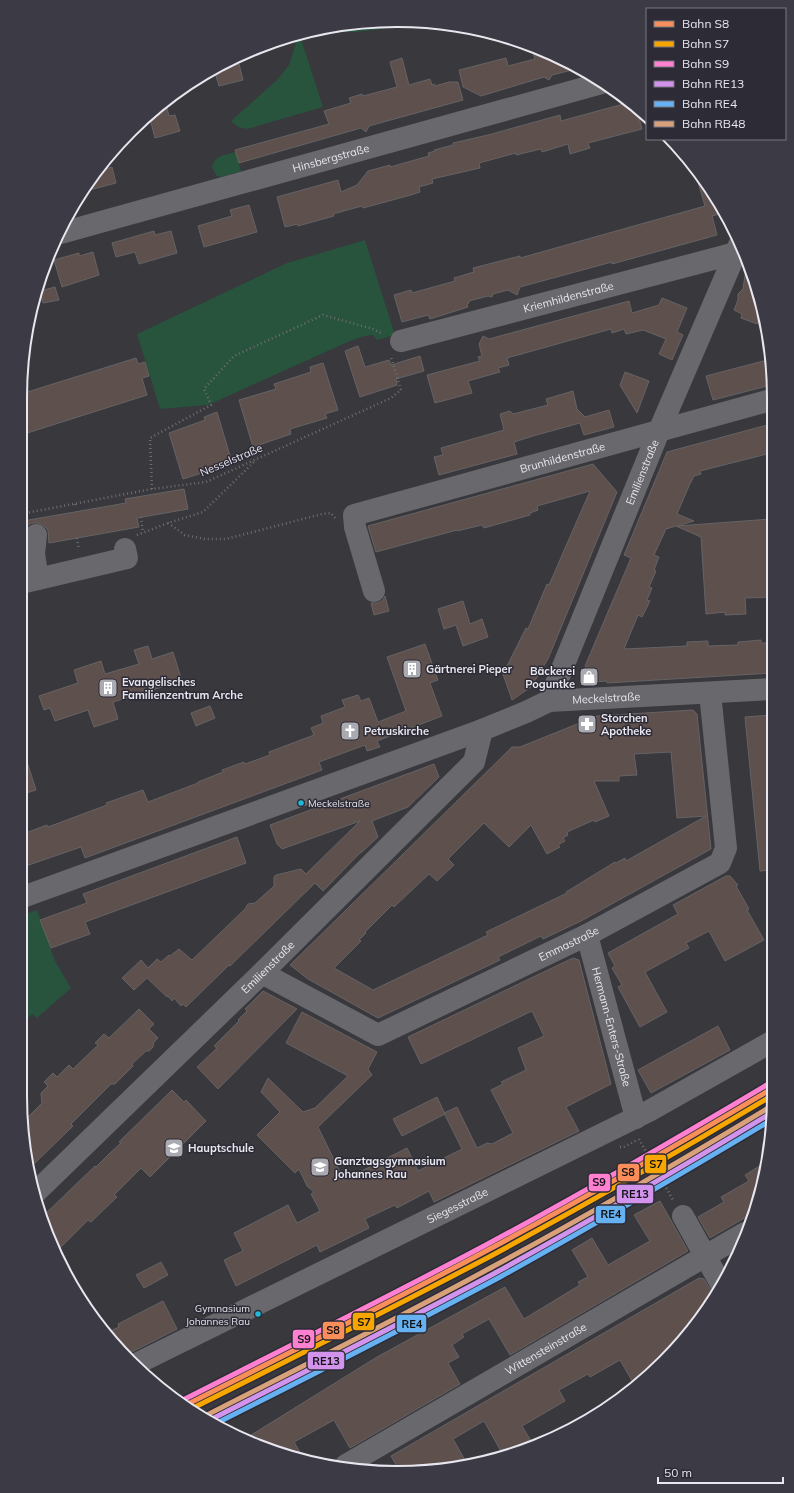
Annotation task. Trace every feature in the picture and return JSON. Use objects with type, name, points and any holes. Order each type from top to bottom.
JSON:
[{"type":"street","name":"Hinsbergstraße","points":[[66,231],[596,85]]},
{"type":"street","name":"Kriemhildenstraße","points":[[401,342],[736,249]]},
{"type":"street","name":"Emilienstraße","points":[[549,701],[659,430],[737,250]]},
{"type":"street","name":"Brunhildenstraße","points":[[354,515],[767,401]]},
{"type":"street","points":[[354,515],[355,526],[374,591]]},
{"type":"street","points":[[36,535],[29,581],[127,558],[125,549]]},
{"type":"street","name":"Meckelstraße","points":[[27,895],[482,730],[549,701],[767,689]]},
{"type":"street","name":"Emmastraße","points":[[262,973],[378,1035],[587,935],[720,863],[726,848],[710,693]]},
{"type":"street","name":"Emilienstraße","points":[[39,1189],[262,973],[474,762],[482,730]]},
{"type":"street","name":"Hermann-Enters-Straße","points":[[587,935],[636,1118]]},
{"type":"street","name":"Siegesstraße","points":[[140,1362],[636,1118],[767,1044]]},
{"type":"street","points":[[683,1216],[718,1279]]},
{"type":"street","name":"Wittensteinstraße","points":[[349,1463],[740,1236]]},
{"type":"path","points":[[152,489],[150,438],[211,405],[204,389],[234,356],[322,314],[373,329],[401,342]]},
{"type":"path","name":"Nesselstraße","points":[[27,513],[152,489],[206,482],[391,398],[400,390],[387,346],[401,342]]},
{"type":"path","points":[[125,549],[124,539],[143,534],[168,523],[203,512],[258,458]]},
{"type":"path","points":[[75,504],[76,508]]},
{"type":"path","points":[[168,523],[185,535],[205,539],[226,539],[322,514],[331,513],[336,518],[345,522],[354,515]]},
{"type":"path","points":[[141,517],[143,534]]},
{"type":"path","points":[[630,1144],[639,1139],[671,1197]]},
{"type":"green space","points":[[398,27],[356,32],[339,32]]},
{"type":"green space","points":[[301,40],[323,107],[247,129],[238,127],[231,121],[278,79],[289,65],[296,41]]},
{"type":"green space","points":[[236,152],[241,171],[221,177],[217,176],[212,168],[215,160],[221,156]]},
{"type":"green space","points":[[365,240],[395,335],[377,340],[373,335],[365,336],[350,341],[208,405],[160,409],[137,334],[287,263]]},
{"type":"green space","points":[[37,910],[55,961],[71,988],[37,1018],[32,1014],[27,1019],[27,914]]},
{"type":"building","points":[[533,53],[570,70],[552,75],[549,80],[544,77],[481,96],[463,87],[459,70],[506,58],[508,66],[535,59]]},
{"type":"building","points":[[402,58],[409,85],[430,79],[432,85],[434,84],[435,86],[449,82],[458,82],[463,100],[369,126],[366,132],[361,128],[239,163],[235,150],[329,124],[324,111],[351,103],[349,98],[397,87],[390,62]]},
{"type":"building","points":[[239,64],[243,80],[219,86],[216,75],[233,65]]},
{"type":"building","points":[[623,104],[639,117],[642,129],[588,143],[590,148],[570,154],[568,144],[542,152],[541,149],[516,155],[516,153],[479,163],[480,168],[432,179],[433,183],[419,187],[420,192],[411,195],[363,208],[362,206],[298,226],[298,224],[285,227],[277,197],[338,180],[341,192],[357,185],[368,171],[390,165],[390,167],[429,156],[428,153],[453,145],[453,143],[560,115],[561,121]]},
{"type":"building","points":[[167,107],[169,116],[175,115],[180,131],[155,138],[151,121]]},
{"type":"building","points":[[112,167],[116,183],[90,190],[106,169]]},
{"type":"building","points":[[698,181],[718,214],[712,216],[717,235],[612,264],[612,262],[520,287],[517,295],[508,290],[493,294],[492,297],[488,296],[469,301],[467,304],[468,307],[430,319],[428,315],[402,322],[394,295],[411,290],[412,293],[455,281],[454,278],[474,272],[473,268],[520,256],[520,258],[705,206]]},
{"type":"building","points":[[249,205],[257,232],[204,247],[198,226],[232,216],[230,210]]},
{"type":"building","points":[[154,231],[155,235],[171,231],[177,253],[139,264],[135,252],[116,257],[112,243]]},
{"type":"building","points":[[93,252],[99,275],[62,287],[54,260],[79,253],[79,256]]},
{"type":"building","points":[[745,273],[759,320],[757,324],[741,318],[742,314],[734,310],[738,300],[738,294],[743,289]]},
{"type":"building","points":[[55,287],[59,300],[43,303],[41,296],[43,290]]},
{"type":"building","points":[[662,298],[687,308],[677,332],[683,335],[672,360],[659,354],[666,339],[643,330],[626,334],[624,329],[612,333],[611,329],[507,358],[509,365],[498,368],[500,372],[468,381],[472,393],[435,403],[427,375],[480,361],[478,357],[482,356],[479,344],[483,336],[489,339],[629,301],[632,313],[659,305]]},
{"type":"building","points":[[358,346],[365,367],[389,360],[391,365],[420,356],[424,371],[396,379],[397,385],[360,397],[345,351]]},
{"type":"building","points":[[136,358],[138,364],[145,362],[149,376],[142,378],[147,395],[27,433],[27,392]]},
{"type":"building","points":[[765,361],[767,386],[713,400],[706,376]]},
{"type":"building","points":[[323,363],[338,410],[325,414],[327,418],[290,429],[291,434],[253,447],[239,400],[276,389],[274,384],[311,372],[310,367]]},
{"type":"building","points":[[625,372],[649,381],[637,413],[620,385]]},
{"type":"building","points":[[573,391],[577,409],[585,417],[609,410],[614,427],[584,435],[580,423],[514,442],[517,454],[439,475],[434,457],[443,455],[441,448],[504,430],[500,414],[510,411],[513,414],[548,405],[546,399]]},
{"type":"building","points":[[217,412],[231,459],[219,463],[221,467],[183,479],[169,433],[205,420],[204,417]]},
{"type":"building","points":[[767,425],[767,454],[700,471],[701,474],[694,476],[677,514],[694,521],[677,526],[767,519],[767,597],[745,598],[746,614],[725,615],[725,612],[706,614],[701,537],[676,526],[666,529],[654,555],[659,557],[654,570],[656,571],[649,587],[652,588],[647,600],[650,601],[642,617],[638,615],[624,649],[687,646],[687,642],[708,641],[708,646],[738,645],[738,642],[761,640],[761,643],[767,643],[767,673],[607,683],[607,681],[580,683],[586,667],[585,666],[631,558],[624,555],[667,452]]},
{"type":"building","points":[[593,464],[617,492],[548,659],[531,687],[512,700],[503,674],[526,628],[528,629],[547,584],[549,585],[590,491],[537,506],[538,510],[530,513],[530,515],[484,528],[482,525],[457,530],[376,552],[368,526]]},
{"type":"building","points":[[184,489],[188,509],[137,518],[139,527],[49,543],[48,530],[43,525],[31,523],[27,526],[27,520],[126,503],[125,499]]},
{"type":"building","points":[[385,596],[389,611],[374,615],[371,603],[378,603],[383,600]]},
{"type":"building","points":[[463,601],[470,624],[482,619],[488,637],[463,646],[456,625],[444,629],[438,609]]},
{"type":"building","points":[[425,644],[438,680],[430,683],[442,716],[377,741],[380,747],[367,751],[365,745],[319,762],[322,770],[85,858],[81,847],[27,866],[27,832],[47,825],[48,827],[107,805],[106,803],[143,790],[148,802],[198,783],[223,772],[222,770],[270,755],[269,752],[314,735],[311,728],[323,723],[321,716],[345,707],[342,700],[358,695],[361,701],[369,698],[378,722],[406,711],[387,657]]},
{"type":"building","name":"Evangelisches Familienzentrum Arche","points":[[148,646],[152,659],[173,652],[182,681],[113,702],[118,719],[94,727],[88,710],[55,721],[50,708],[44,710],[39,696],[78,683],[74,670],[101,661],[105,674],[139,664],[134,650]]},
{"type":"building","points":[[210,706],[215,718],[196,726],[191,713]]},
{"type":"building","points":[[693,710],[697,714],[711,849],[581,921],[543,939],[541,936],[498,957],[500,960],[378,1018],[308,979],[290,965],[512,747],[520,747],[597,716]],"holes":[[[671,752],[677,818],[706,816],[626,861],[625,858],[616,863],[615,862],[566,892],[567,893],[486,932],[488,935],[373,990],[334,968],[361,941],[359,940],[366,933],[365,932],[392,905],[394,907],[429,874],[437,881],[454,865],[448,859],[484,823],[509,847],[531,825],[547,854],[560,847],[558,845],[565,841],[563,838],[568,835],[567,832],[594,820],[595,822],[609,816],[594,781],[619,781],[619,776],[637,775],[634,754]]]},
{"type":"building","points":[[767,715],[767,870],[760,871],[745,717]]},
{"type":"building","points":[[27,762],[36,790],[27,793]]},
{"type":"building","points":[[434,764],[439,777],[408,807],[372,821],[378,837],[361,852],[323,891],[315,883],[186,1007],[183,1004],[181,1006],[174,998],[172,1001],[147,978],[134,990],[122,978],[141,960],[148,968],[157,959],[161,962],[179,949],[192,960],[245,909],[248,904],[255,903],[274,886],[274,877],[276,875],[301,869],[306,874],[360,821],[282,849],[277,844],[270,825]]},
{"type":"building","points":[[237,837],[246,863],[85,922],[90,934],[51,948],[40,920],[87,903],[83,894]]},
{"type":"building","points":[[726,876],[730,876],[738,885],[736,886],[749,909],[747,910],[764,940],[725,961],[709,931],[686,943],[689,948],[645,972],[667,1012],[640,1027],[618,987],[622,985],[612,968],[615,966],[608,953],[678,914],[673,905]]},
{"type":"building","points":[[573,958],[579,960],[611,1084],[566,1107],[579,1131],[434,1202],[429,1191],[397,1208],[395,1205],[365,1219],[369,1228],[320,1252],[317,1245],[236,1286],[224,1260],[243,1251],[234,1233],[288,1205],[297,1223],[320,1211],[311,1194],[314,1192],[307,1186],[299,1169],[295,1173],[257,1135],[280,1112],[261,1092],[268,1078],[303,1112],[315,1108],[348,1076],[286,1043],[302,1012],[377,1052],[368,1069],[372,1075],[318,1127],[344,1180],[407,1148],[418,1171],[462,1149],[444,1113],[457,1107],[477,1148],[487,1143],[492,1144],[513,1133],[491,1090],[503,1084],[501,1082],[526,1070],[518,1048],[544,1036],[532,1011],[421,1064],[408,1037]]},
{"type":"building","points":[[263,991],[297,1009],[218,1089],[197,1067],[217,1048],[214,1046],[239,1021],[238,1020],[247,1011],[245,1009]]},
{"type":"building","points":[[139,1009],[154,1024],[149,1029],[158,1038],[154,1042],[153,1047],[149,1051],[146,1051],[132,1064],[133,1066],[115,1084],[111,1084],[71,1124],[73,1126],[33,1165],[28,1117],[42,1103],[41,1093],[48,1086],[44,1082],[53,1073],[57,1077],[69,1065],[73,1069],[98,1045],[95,1043],[104,1034],[109,1038]]},
{"type":"building","points":[[718,1026],[730,1050],[651,1093],[638,1070]]},
{"type":"building","points":[[172,1090],[184,1102],[186,1100],[206,1121],[150,1177],[141,1168],[114,1195],[117,1197],[91,1222],[88,1220],[60,1248],[46,1213],[121,1143],[119,1142]]},
{"type":"building","points":[[437,1097],[445,1114],[402,1136],[393,1119]]},
{"type":"building","points":[[760,1165],[746,1217],[710,1238],[698,1217],[724,1202],[721,1197],[749,1181],[745,1175]]},
{"type":"building","points":[[660,1201],[688,1251],[510,1355],[489,1319],[462,1334],[464,1337],[452,1345],[459,1357],[448,1363],[460,1384],[350,1448],[334,1420],[294,1442],[300,1453],[250,1436],[377,1357],[505,1287],[524,1319],[580,1285],[578,1282],[588,1277],[572,1250],[592,1238],[608,1265],[650,1241],[634,1215]]},
{"type":"building","points":[[161,1262],[168,1275],[144,1288],[136,1275]]},
{"type":"building","points":[[699,1278],[704,1279],[711,1291],[691,1321],[675,1340],[659,1358],[632,1381],[620,1360],[590,1377],[588,1374],[559,1390],[565,1401],[522,1426],[531,1441],[501,1451],[484,1421],[453,1439],[465,1460],[445,1463],[397,1466],[391,1456]]},
{"type":"building","points":[[163,1301],[177,1329],[130,1353],[111,1331],[119,1327],[118,1324]]},
{"type":"rail line","name":"S9","points":[[185,1399],[484,1246],[628,1166],[767,1085]]},
{"type":"rail line","name":"S8","points":[[190,1403],[374,1310],[486,1251],[631,1171],[767,1092]]},
{"type":"rail line","name":"S7","points":[[196,1407],[489,1257],[632,1178],[767,1099]]},
{"type":"rail line","name":"RB48","points":[[209,1414],[387,1323],[564,1228],[766,1109]]},
{"type":"rail line","name":"RE13","points":[[215,1418],[497,1272],[636,1194],[766,1116]]},
{"type":"rail line","name":"RE4","points":[[221,1421],[395,1333],[500,1277],[766,1123]]},
{"type":"place","name":"Gärtnerei Pieper","points":[[412,669]]},
{"type":"place","name":"Bäckerei Poguntke","points":[[589,677]]},
{"type":"place","name":"Evangelisches Familienzentrum Arche","points":[[108,688]]},
{"type":"place","name":"Storchen Apotheke","points":[[587,724]]},
{"type":"place","name":"Petruskirche","points":[[350,731]]},
{"type":"place","name":"Meckelstraße","points":[[301,803]]},
{"type":"place","name":"Hauptschule","points":[[174,1148]]},
{"type":"place","name":"Ganztagsgymnasium Johannes Rau","points":[[320,1167]]},
{"type":"place","name":"Gymnasium Johannes Rau","points":[[258,1314]]}]
